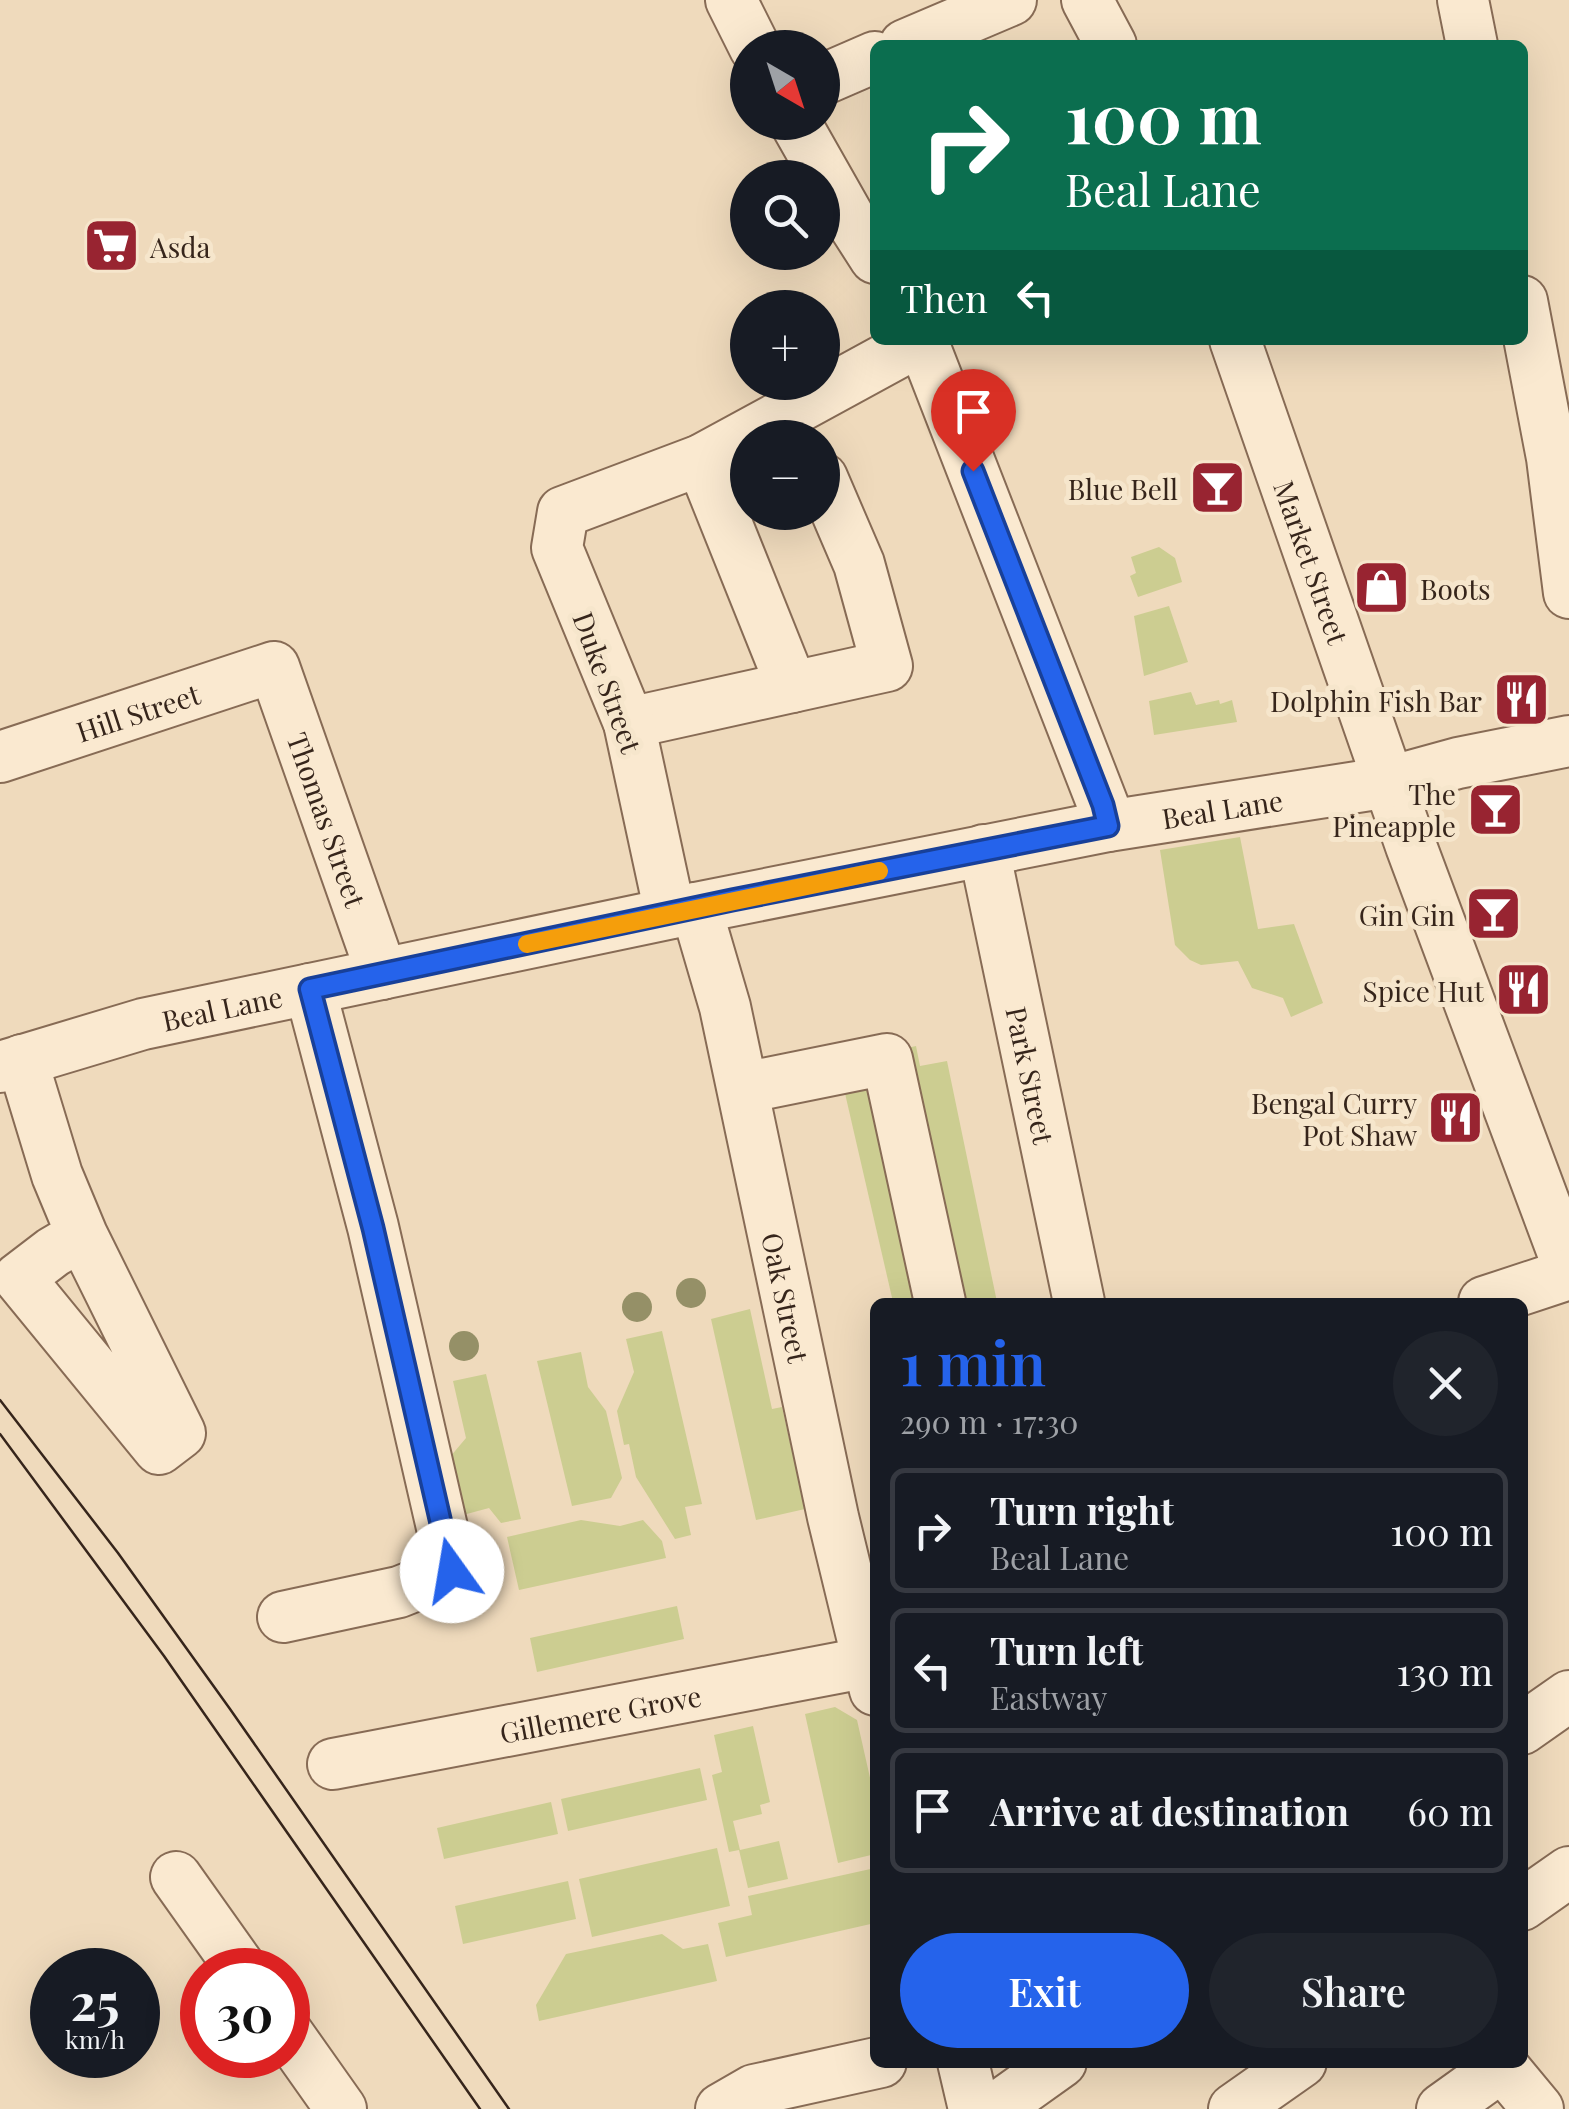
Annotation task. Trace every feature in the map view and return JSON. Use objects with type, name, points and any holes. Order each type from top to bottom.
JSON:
[{"type":"street","points":[[731,0],[746,30]]},
{"type":"street","points":[[928,31],[1011,0]]},
{"type":"street","points":[[1088,0],[1108,40]]},
{"type":"street","points":[[1463,0],[1471,40]]},
{"type":"street","points":[[805,140],[870,250]]},
{"type":"street","points":[[1528,325],[1561,457],[1569,593]]},
{"type":"street","points":[[806,420],[915,345]]},
{"type":"street","points":[[924,345],[1108,826]]},
{"type":"street","name":"Market Street","points":[[1237,345],[1389,782],[1560,1220],[1569,1271]]},
{"type":"street","points":[[730,450],[702,460],[792,686]]},
{"type":"street","name":"Duke Street","points":[[683,911],[629,723],[557,548],[563,512],[702,460]]},
{"type":"street","points":[[629,723],[886,666],[859,564],[840,520]]},
{"type":"street","name":"Hill Street","points":[[0,758],[274,666]]},
{"type":"street","name":"Thomas Street","points":[[274,666],[382,974]]},
{"type":"street","name":"Beal Lane","points":[[11,1064],[144,1024],[683,911],[1108,826],[1389,782],[1569,742]]},
{"type":"street","name":"Park Street","points":[[984,850],[1078,1298]]},
{"type":"street","name":"Oak Street","points":[[683,911],[726,1006],[743,1088],[854,1511],[870,1658]]},
{"type":"street","points":[[284,1617],[398,1592],[452,1571],[373,1228],[310,989]]},
{"type":"street","points":[[743,1088],[887,1059],[939,1298]]},
{"type":"street","points":[[11,1064],[82,1235]]},
{"type":"street","points":[[1495,1298],[1569,1271]]},
{"type":"street","name":"Gillemere Grove","points":[[333,1764],[870,1676]]},
{"type":"street","points":[[1528,1725],[1569,1696]]},
{"type":"street","points":[[1528,1902],[1569,1872]]},
{"type":"street","points":[[176,1877],[226,1948]]},
{"type":"street","points":[[722,2109],[754,2090],[870,2064]]},
{"type":"street","points":[[310,2065],[341,2109]]},
{"type":"street","points":[[964,2068],[974,2109]]},
{"type":"street","points":[[995,2109],[1053,2068]]},
{"type":"street","points":[[1234,2109],[1292,2068]]},
{"type":"street","points":[[1442,2109],[1495,2068]]},
{"type":"street","points":[[1503,2068],[1538,2109]]},
{"type":"green space","points":[[1159,547],[1175,558],[1182,582],[1138,597],[1130,576],[1136,573],[1131,557]]},
{"type":"green space","points":[[1169,606],[1188,662],[1144,676],[1134,616]]},
{"type":"green space","points":[[1191,692],[1196,705],[1232,700],[1237,722],[1154,735],[1149,701]]},
{"type":"green space","points":[[1240,837],[1258,929],[1294,924],[1323,1003],[1291,1017],[1283,998],[1252,988],[1238,961],[1201,965],[1175,945],[1160,850]]},
{"type":"green space","points":[[916,1046],[920,1066],[947,1061],[996,1298],[952,1298],[898,1050]]},
{"type":"green space","points":[[876,1068],[929,1298],[892,1298],[841,1076]]},
{"type":"green space","points":[[750,1309],[772,1409],[782,1407],[805,1509],[756,1520],[711,1319]]},
{"type":"green space","points":[[662,1331],[702,1504],[685,1507],[691,1535],[675,1539],[636,1477],[617,1411],[634,1372],[626,1339]]},
{"type":"green space","points":[[581,1352],[588,1387],[606,1411],[622,1478],[611,1498],[572,1506],[537,1361]]},
{"type":"green space","points":[[486,1374],[521,1519],[501,1523],[489,1508],[463,1515],[450,1457],[466,1438],[453,1381]]},
{"type":"green space","points":[[581,1520],[620,1526],[643,1520],[662,1541],[666,1558],[519,1590],[507,1537]]},
{"type":"green space","points":[[677,1606],[684,1639],[537,1672],[530,1638]]},
{"type":"green space","points":[[835,1707],[857,1720],[870,1778],[870,1855],[838,1863],[805,1714]]},
{"type":"green space","points":[[753,1726],[770,1802],[760,1805],[762,1814],[733,1821],[740,1850],[779,1841],[788,1879],[748,1888],[739,1850],[729,1852],[712,1775],[722,1772],[714,1735]]},
{"type":"green space","points":[[700,1768],[707,1800],[568,1831],[561,1799]]},
{"type":"green space","points":[[551,1802],[558,1834],[444,1859],[437,1828]]},
{"type":"green space","points":[[717,1848],[730,1906],[592,1937],[579,1879]]},
{"type":"green space","points":[[870,1869],[870,1924],[726,1957],[718,1923],[752,1915],[748,1896]]},
{"type":"green space","points":[[568,1881],[576,1919],[463,1944],[455,1906]]},
{"type":"green space","points":[[662,1934],[683,1949],[708,1944],[717,1981],[539,2021],[536,2005],[566,1954]]},
{"type":"tram line","points":[[0,1400],[118,1553],[230,1709],[509,2109]]},
{"type":"tram line","points":[[0,1434],[164,1656],[480,2109]]},
{"type":"slow traffic","points":[[527,944],[879,871]]},
{"type":"place","name":"Asda","points":[[111,246]]},
{"type":"place","name":"Blue Bell","points":[[1217,488]]},
{"type":"place","name":"Boots","points":[[1381,588]]},
{"type":"place","name":"Dolphin Fish Bar","points":[[1521,700]]},
{"type":"place","name":"The Pineapple","points":[[1495,809]]},
{"type":"place","name":"Gin Gin","points":[[1494,914]]},
{"type":"place","name":"Spice Hut","points":[[1523,990]]},
{"type":"place","name":"Bengal Curry Pot Shaw","points":[[1456,1118]]},
{"type":"route","points":[[452,1571],[373,1228],[310,989],[1108,826],[973,471]]}]
